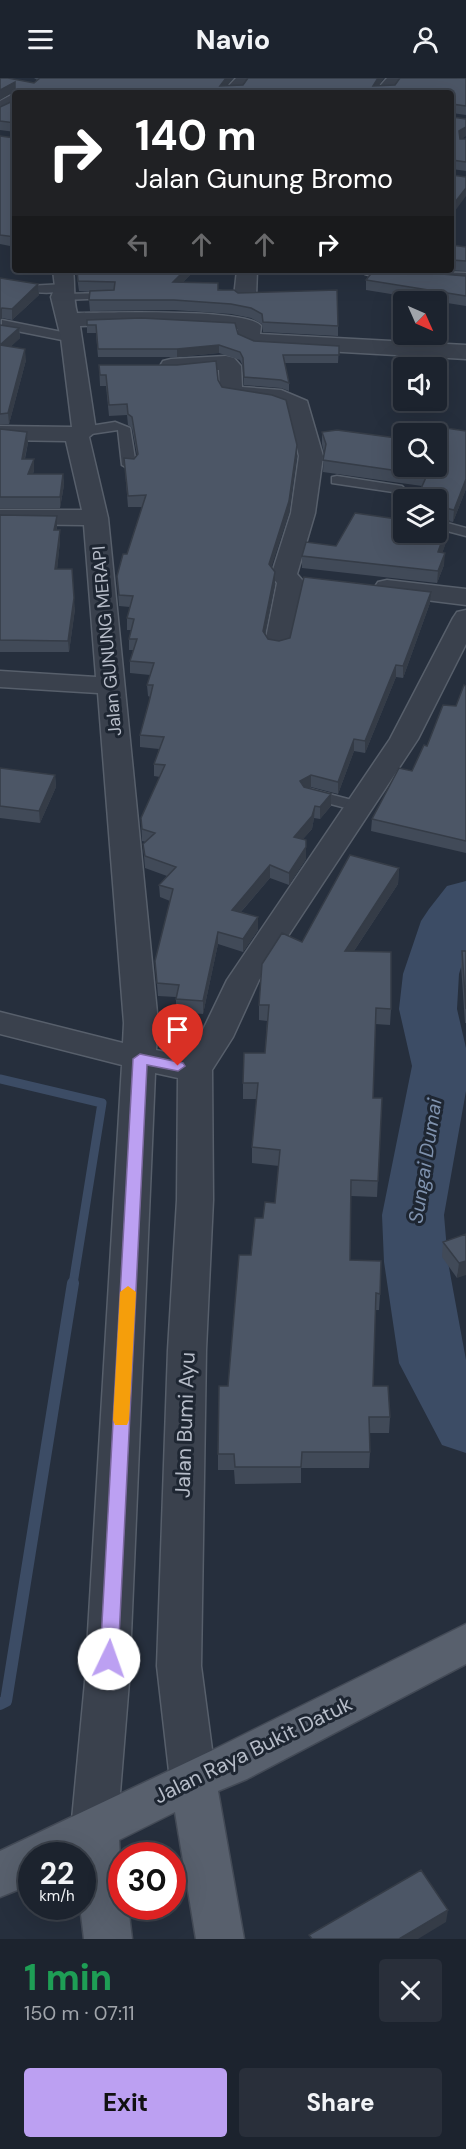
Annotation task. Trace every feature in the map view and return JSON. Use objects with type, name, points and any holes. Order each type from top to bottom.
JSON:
[{"type":"main road","name":"Jalan Raya Bukit Datuk","points":[[69,1842],[193,1780],[231,1764],[466,1643]]},
{"type":"main road","points":[[193,1780],[220,1939]]},
{"type":"main road","points":[[94,1830],[108,1939]]},
{"type":"main road","points":[[0,1875],[18,1867]]},
{"type":"street","points":[[234,90],[246,78]]},
{"type":"street","points":[[386,90],[397,78]]},
{"type":"street","points":[[0,110],[12,97]]},
{"type":"street","points":[[245,297],[247,273]]},
{"type":"street","points":[[403,273],[466,279]]},
{"type":"street","points":[[66,302],[141,318],[240,323],[250,326],[248,336],[255,340],[466,352]]},
{"type":"street","name":"Jalan GUNUNG MERAPI","points":[[66,302],[87,366],[80,432],[96,518],[112,686],[140,1041]]},
{"type":"street","points":[[154,366],[226,363],[230,366],[231,391],[244,395],[276,394],[298,406],[311,456],[303,513],[284,576]]},
{"type":"street","points":[[0,433],[80,432]]},
{"type":"street","points":[[0,517],[96,518]]},
{"type":"street","points":[[284,576],[318,580]]},
{"type":"street","points":[[279,643],[290,581],[284,576]]},
{"type":"street","points":[[363,585],[466,597]]},
{"type":"street","points":[[0,1023],[140,1041],[195,1070],[216,1037],[243,980],[334,840],[361,807],[404,739],[466,618]]},
{"type":"street","points":[[0,679],[112,686]]},
{"type":"street","points":[[94,1830],[107,1682],[140,1041]]},
{"type":"street","name":"Jalan Bumi Ayu","points":[[193,1780],[179,1666],[187,1350],[195,1200],[195,1070]]},
{"type":"lane","points":[[0,284],[27,289],[66,302]]},
{"type":"lane","points":[[2,324],[66,302],[110,296]]},
{"type":"lane","points":[[80,432],[115,426],[124,428],[129,465]]},
{"type":"lane","points":[[337,480],[396,489]]},
{"type":"lane","points":[[447,527],[466,532]]},
{"type":"lane","points":[[310,794],[361,807]]},
{"type":"building","points":[[0,78],[34,83],[40,78],[226,78],[220,86],[243,85],[248,78],[378,78],[373,86],[395,85],[400,78],[466,78],[466,106],[454,104],[454,90],[15,90],[15,82],[0,90]]},
{"type":"building","points":[[12,101],[12,123],[0,121],[0,107]]},
{"type":"building","points":[[454,117],[466,119],[466,127],[459,131],[460,139],[466,139],[466,162],[454,160]]},
{"type":"building","points":[[0,136],[12,138],[12,237],[0,235]]},
{"type":"building","points":[[454,175],[466,177],[466,188],[454,203]]},
{"type":"building","points":[[454,245],[466,247],[466,261],[454,260]]},
{"type":"building","points":[[77,273],[182,273],[173,282],[218,283],[218,290],[234,290],[238,293],[337,290],[338,326],[263,322],[262,314],[251,308],[231,304],[174,300],[89,300],[90,291],[114,290],[115,282],[78,281]]},
{"type":"building","points":[[372,273],[430,273],[466,276],[466,296],[447,293],[447,291],[366,280]]},
{"type":"building","points":[[0,278],[38,284],[12,309],[0,309]]},
{"type":"building","points":[[141,318],[235,323],[238,334],[254,341],[339,346],[339,355],[283,355],[289,383],[281,380],[244,377],[243,358],[240,352],[219,345],[177,349],[98,349],[96,325],[87,325],[87,320]]},
{"type":"building","points":[[0,325],[19,328],[0,345]]},
{"type":"building","points":[[0,345],[25,349],[8,413],[0,414]]},
{"type":"building","points":[[216,361],[218,380],[222,387],[272,395],[286,400],[297,445],[289,501],[269,564],[275,572],[263,631],[268,639],[279,641],[290,638],[304,577],[431,592],[403,666],[396,665],[365,741],[354,739],[338,782],[311,775],[300,781],[304,787],[331,794],[320,807],[315,806],[312,816],[294,837],[306,840],[306,847],[289,873],[270,865],[232,910],[258,917],[243,939],[218,932],[203,1001],[176,999],[179,985],[157,983],[155,961],[173,889],[159,885],[176,867],[145,856],[143,844],[155,833],[142,829],[141,818],[165,765],[154,764],[164,737],[140,735],[153,685],[147,685],[154,663],[130,661],[137,639],[129,639],[134,619],[127,618],[133,596],[119,595],[117,576],[123,554],[127,554],[146,495],[128,496],[124,458],[134,459],[138,454],[132,417],[128,414],[127,404],[109,405],[106,375],[100,375],[99,365],[177,365]]},
{"type":"building","points":[[447,428],[466,431],[466,479],[454,510],[447,508],[447,489],[421,489],[426,477],[447,477]]},
{"type":"building","points":[[0,429],[27,432],[22,459],[34,459],[28,474],[63,474],[60,497],[0,497]]},
{"type":"building","points":[[337,430],[393,438],[393,470],[323,460],[326,444],[322,432]]},
{"type":"building","points":[[355,513],[393,518],[393,543],[441,543],[438,552],[445,553],[438,571],[302,556],[306,542],[336,546]]},
{"type":"building","points":[[0,515],[57,516],[54,530],[60,530],[55,569],[72,569],[74,598],[68,641],[0,640]]},
{"type":"building","points":[[464,685],[466,686],[466,841],[372,819],[399,768],[412,771],[424,745],[427,746],[443,705],[456,706]]},
{"type":"building","points":[[0,768],[55,775],[39,811],[0,806]]},
{"type":"building","points":[[350,855],[399,868],[345,951],[391,952],[391,1009],[376,1008],[373,1098],[382,1098],[378,1181],[351,1180],[350,1260],[381,1261],[380,1294],[376,1293],[373,1386],[388,1386],[390,1417],[369,1417],[370,1452],[302,1452],[301,1467],[235,1467],[234,1454],[218,1454],[219,1386],[228,1386],[239,1255],[251,1255],[255,1218],[263,1218],[265,1202],[275,1203],[280,1150],[252,1147],[258,1083],[243,1083],[244,1053],[265,1053],[269,1005],[259,1005],[262,964],[282,933],[302,942]]},
{"type":"building","points":[[462,951],[466,951],[466,1009]]},
{"type":"building","points":[[466,1234],[466,1261],[459,1263],[443,1242]]},
{"type":"building","points":[[421,1870],[448,1910],[399,1939],[312,1939],[309,1935]]},
{"type":"waterway","name":"Sungai Dumai","points":[[466,898],[448,921],[431,974],[428,1009],[441,1066],[413,1215],[416,1262],[433,1363],[466,1426]]},
{"type":"waterway","points":[[0,1079],[102,1103],[73,1284]]},
{"type":"waterway","points":[[0,1704],[6,1701],[73,1283]]},
{"type":"slow traffic","points":[[121,1420],[128,1292]]},
{"type":"route","points":[[109,1659],[140,1059],[178,1066]]}]
